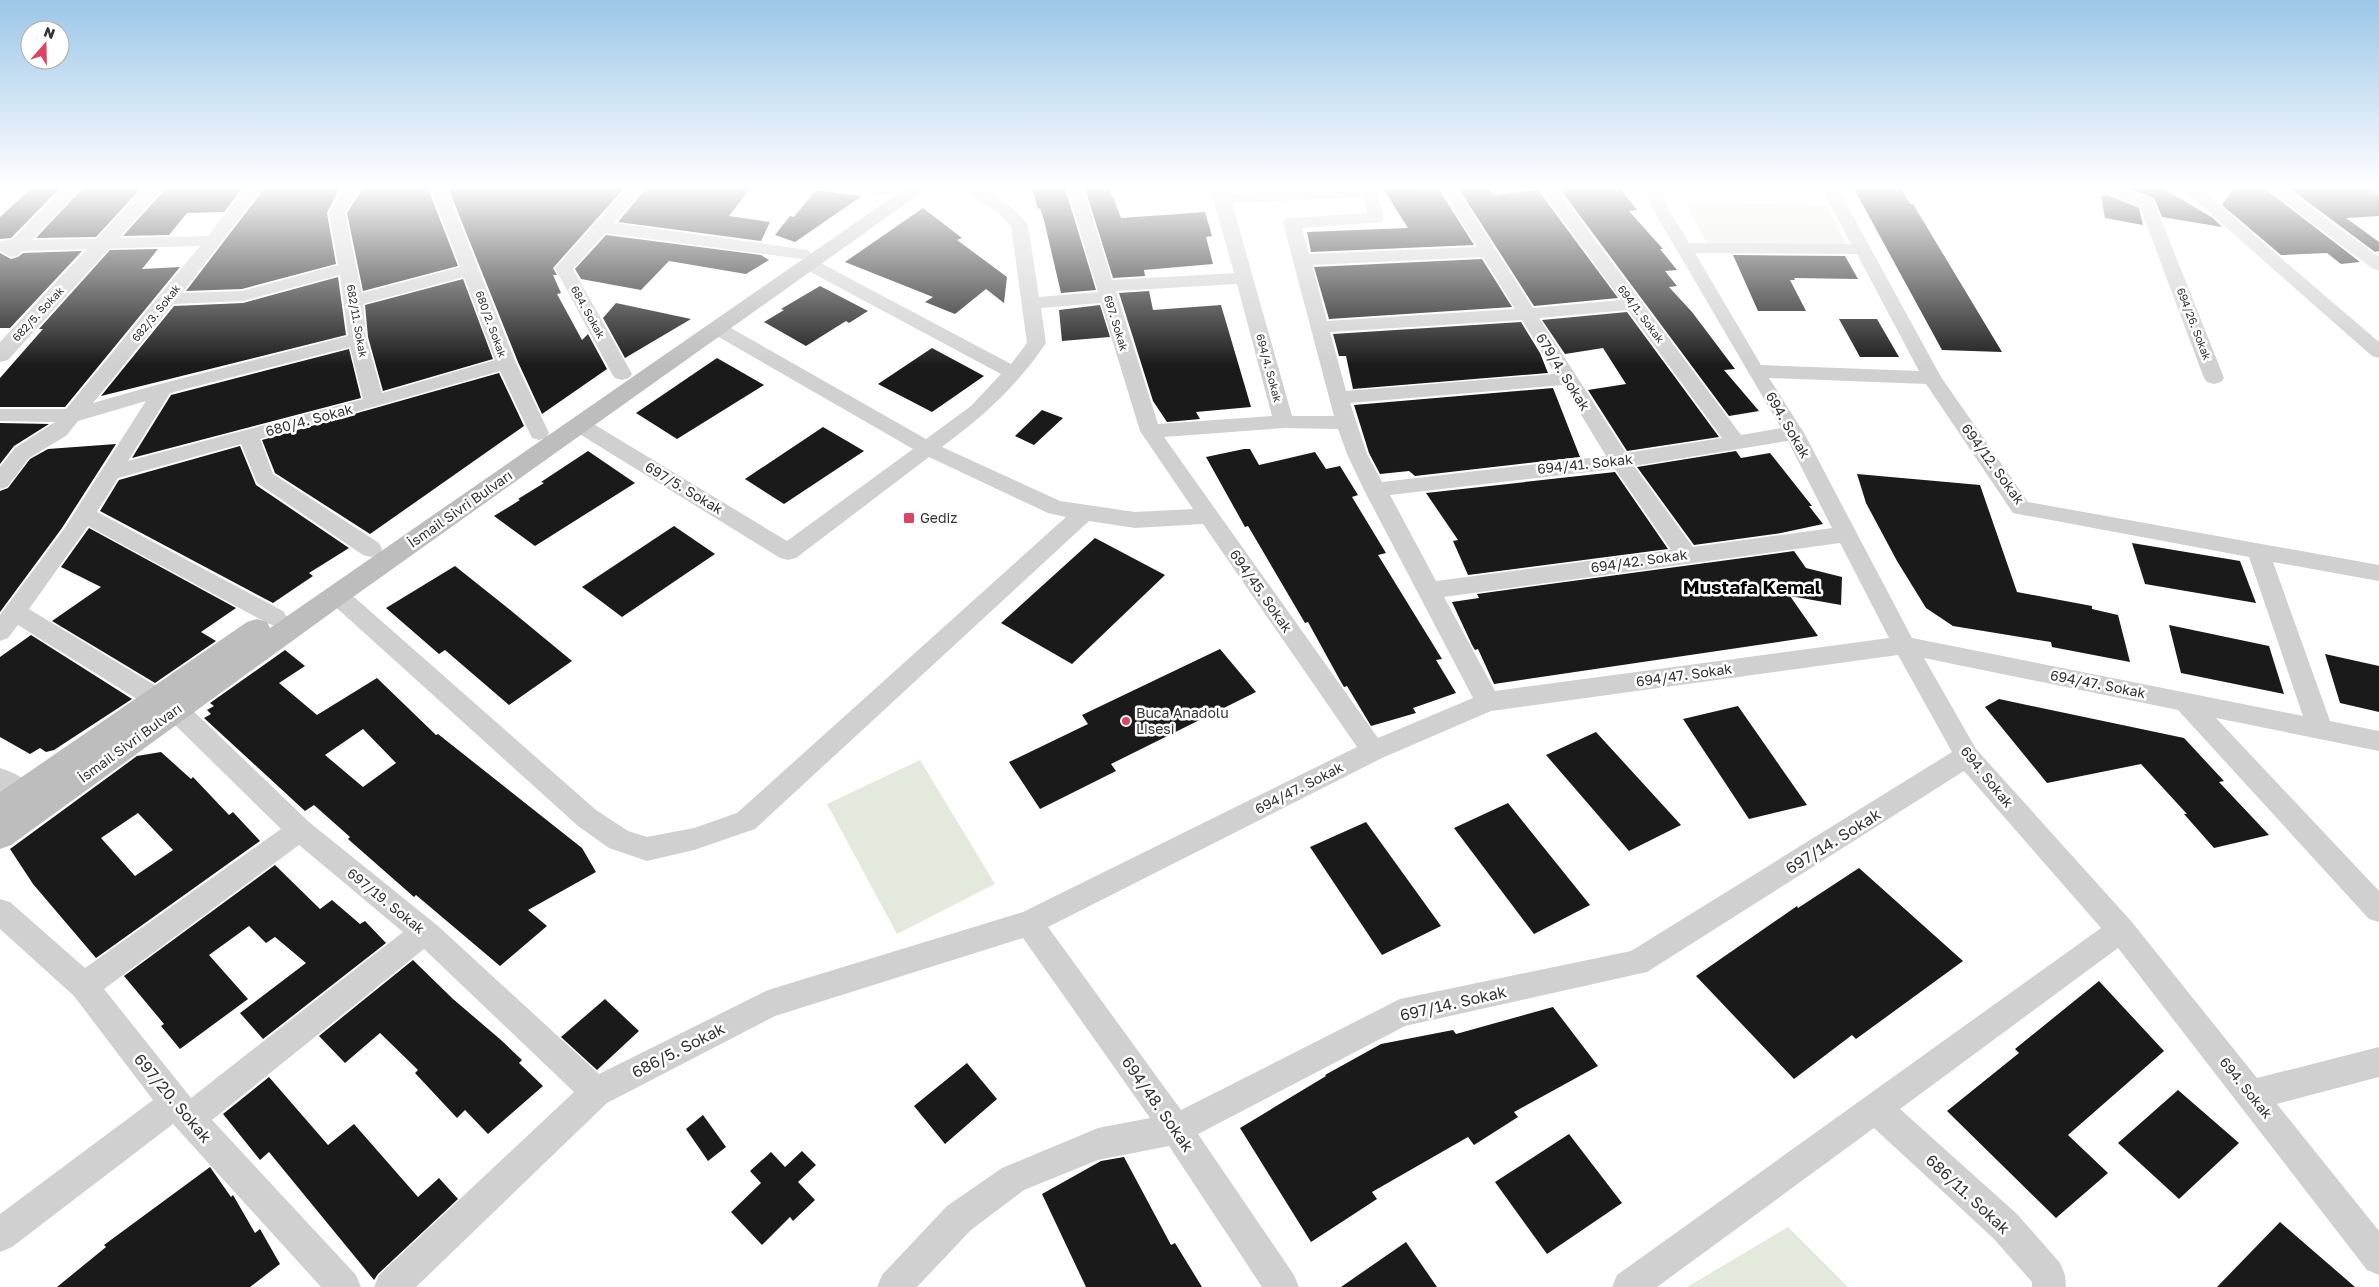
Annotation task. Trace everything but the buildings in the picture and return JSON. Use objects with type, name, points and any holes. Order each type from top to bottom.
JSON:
[{"type":"main road","name":"İsmail Sivri Bulvarı","points":[[7,794],[167,704],[337,596],[718,328],[822,245]]},
{"type":"main road","name":"İsmail Sivri Bulvarı","points":[[0,836],[276,617],[371,548],[622,374],[827,245]]},
{"type":"street","points":[[0,263],[9,246],[54,245]]},
{"type":"street","name":"682/5. Sokak","points":[[0,355],[104,245]]},
{"type":"street","name":"682/3. Sokak","points":[[0,482],[22,453],[59,431],[168,299],[209,245]]},
{"type":"street","name":"682/11. Sokak","points":[[343,245],[354,301],[358,339],[374,402]]},
{"type":"street","name":"680/2. Sokak","points":[[461,245],[506,363],[539,433]]},
{"type":"street","name":"684. Sokak","points":[[585,245],[564,268],[622,374]]},
{"type":"street","points":[[719,245],[805,259],[1013,373]]},
{"type":"street","points":[[927,448],[978,410],[1013,373],[1036,343],[1022,245]]},
{"type":"street","name":"697. Sokak","points":[[1092,245],[1150,431]]},
{"type":"street","name":"694/4. Sokak","points":[[1150,431],[1284,422],[1235,245]]},
{"type":"street","points":[[1297,245],[1338,398],[1358,454],[1375,490],[1431,590],[1488,702]]},
{"type":"street","name":"679/4. Sokak","points":[[1484,245],[1620,460],[1687,555]]},
{"type":"street","name":"694/1. Sokak","points":[[1590,245],[1736,442]]},
{"type":"street","name":"694. Sokak","points":[[1682,245],[1755,371],[1794,433],[1904,645],[1967,756],[2120,930],[2379,1258]]},
{"type":"street","name":"694/12. Sokak","points":[[1860,245],[1932,378],[2021,508],[2379,573]]},
{"type":"street","name":"694/26. Sokak","points":[[2163,245],[2214,378]]},
{"type":"street","points":[[2255,245],[2379,352]]},
{"type":"street","points":[[2352,245],[2379,265]]},
{"type":"street","points":[[1684,248],[1862,249]]},
{"type":"street","points":[[1301,260],[1488,252]]},
{"type":"street","points":[[168,299],[243,296],[347,268]]},
{"type":"street","points":[[354,301],[471,270]]},
{"type":"street","points":[[1031,303],[1106,291],[1245,278]]},
{"type":"street","points":[[1319,327],[1526,314],[1634,304]]},
{"type":"street","points":[[718,328],[927,448],[1056,508],[1135,520],[1209,516]]},
{"type":"street","points":[[0,416],[72,416],[163,389],[358,339]]},
{"type":"street","name":"680/4. Sokak","points":[[110,473],[249,437],[506,363]]},
{"type":"street","points":[[1755,371],[1932,378]]},
{"type":"street","points":[[1338,398],[1567,379]]},
{"type":"street","points":[[0,632],[84,514],[163,389]]},
{"type":"street","points":[[1284,422],[1347,423]]},
{"type":"street","name":"697/5. Sokak","points":[[580,425],[788,552],[927,448]]},
{"type":"street","name":"694/45. Sokak","points":[[1150,431],[1373,751]]},
{"type":"street","name":"694/41. Sokak","points":[[1375,490],[1620,460],[1794,433]]},
{"type":"street","points":[[249,437],[264,478],[371,548]]},
{"type":"street","points":[[337,596],[587,818],[619,840],[648,849],[694,839],[746,821],[1084,512]]},
{"type":"street","points":[[84,514],[276,617]]},
{"type":"street","name":"694/42. Sokak","points":[[1431,590],[1847,534]]},
{"type":"street","points":[[2258,552],[2320,729]]},
{"type":"street","name":"697/19. Sokak","points":[[15,612],[167,704],[300,830],[424,932],[596,1092]]},
{"type":"street","name":"694/47. Sokak","points":[[1029,923],[1373,751],[1488,702],[1904,645],[2379,741]]},
{"type":"street","points":[[2186,702],[2379,910]]},
{"type":"street","name":"697/14. Sokak","points":[[894,1287],[959,1218],[1013,1179],[1098,1144],[1176,1128],[1400,1013],[1637,964],[1967,756]]},
{"type":"street","points":[[84,986],[300,830]]},
{"type":"street","name":"697/20. Sokak","points":[[0,911],[84,986],[182,1111],[344,1287]]},
{"type":"street","name":"686/5. Sokak","points":[[391,1287],[596,1092],[768,1004],[1029,923]]},
{"type":"street","name":"694/48. Sokak","points":[[1029,923],[1176,1128],[1282,1287]]},
{"type":"street","points":[[1629,1287],[2120,930]]},
{"type":"street","points":[[0,1235],[182,1111],[424,932]]},
{"type":"street","points":[[2252,1095],[2379,1062]]},
{"type":"street","name":"686/11. Sokak","points":[[1876,1108],[2005,1226],[2048,1275],[2049,1287]]},
{"type":"shaded area","points":[[1716,245],[1847,245],[1847,246]]},
{"type":"shaded area","points":[[920,760],[995,884],[897,934],[827,804]]},
{"type":"shaded area","points":[[1788,1227],[1848,1287],[1687,1287]]},
{"type":"place","name":"Gediz","points":[[909,518]]},
{"type":"place","name":"Buca Anadolu Lisesi","points":[[1126,721]]},
{"type":"district","name":"Mustafa Kemal","points":[[1752,587]]}]
